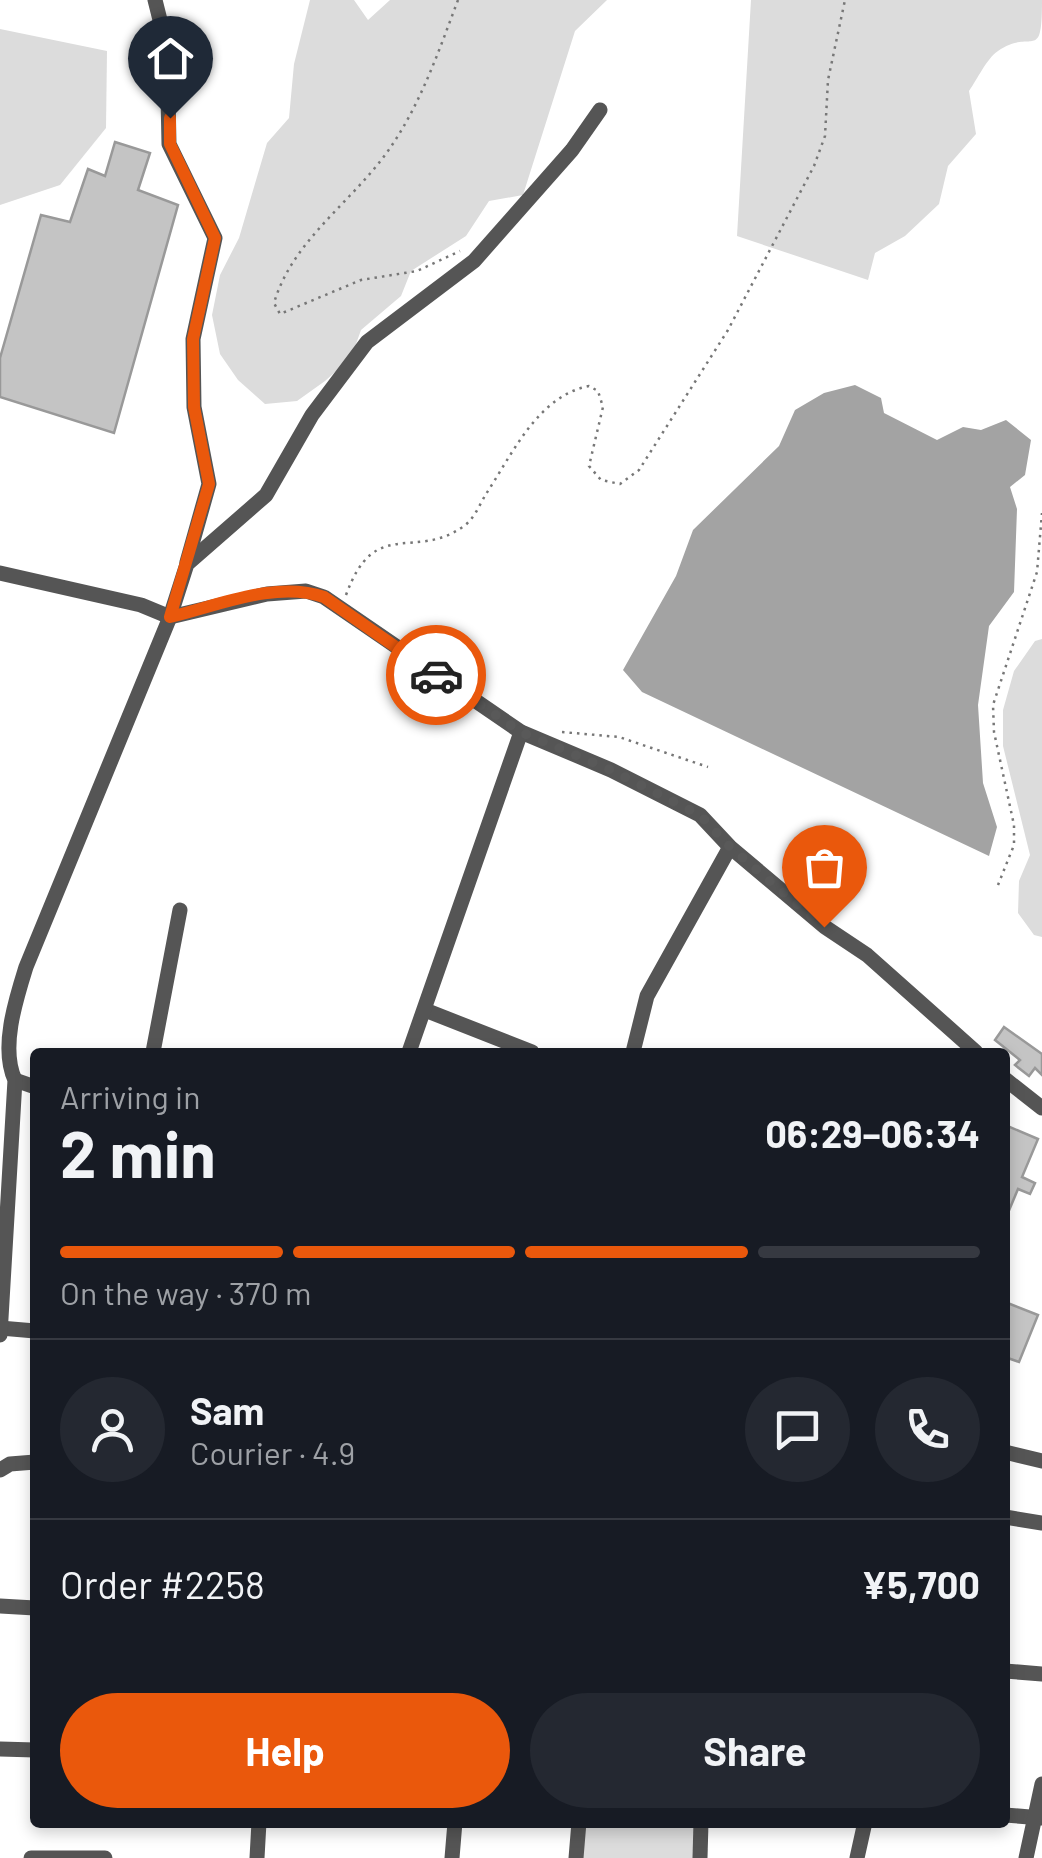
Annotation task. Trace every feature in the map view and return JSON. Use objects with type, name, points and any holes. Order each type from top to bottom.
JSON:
[{"type":"street","points":[[30,1331],[0,1331],[10,1018],[26,968],[170,617],[209,484],[194,407],[193,339],[215,238],[170,144],[167,48],[155,0]]},
{"type":"street","points":[[187,564],[266,495],[312,416],[367,342],[474,261],[572,150],[600,110]]},
{"type":"street","points":[[0,573],[141,605],[170,617],[267,594],[306,591],[341,610],[521,732],[611,770],[700,815],[730,847],[824,927],[867,955],[972,1048]]},
{"type":"street","points":[[411,1048],[521,732]]},
{"type":"street","points":[[634,1048],[646,996],[730,847]]},
{"type":"street","points":[[155,1048],[180,910]]},
{"type":"street","points":[[425,1010],[522,1048]]},
{"type":"street","points":[[1010,1084],[1042,1108]]},
{"type":"street","points":[[1010,1453],[1042,1461]]},
{"type":"street","points":[[0,1470],[10,1464],[30,1462]]},
{"type":"street","points":[[1010,1518],[1042,1523]]},
{"type":"street","points":[[0,1606],[30,1608]]},
{"type":"street","points":[[1010,1671],[1042,1674]]},
{"type":"street","points":[[0,1748],[30,1750]]},
{"type":"street","points":[[1026,1858],[1039,1818],[1042,1784]]},
{"type":"street","points":[[1010,1815],[1039,1818]]},
{"type":"street","points":[[257,1858],[259,1828]]},
{"type":"street","points":[[452,1858],[454,1828]]},
{"type":"street","points":[[576,1858],[578,1828]]},
{"type":"street","points":[[700,1858],[701,1828]]},
{"type":"street","points":[[857,1858],[864,1828]]},
{"type":"street","points":[[31,1858],[105,1858]]},
{"type":"path","points":[[458,0],[438,54],[396,138],[363,184],[307,241],[282,279],[274,303],[280,314],[361,280],[417,271],[468,248]]},
{"type":"path","points":[[341,610],[364,558],[385,546],[433,538],[467,525],[524,435],[568,390],[589,386],[598,391],[603,408],[589,466],[601,480],[620,484],[639,470],[728,330],[814,166],[825,136],[828,80],[844,0]]},
{"type":"path","points":[[998,885],[1014,845],[1014,825],[994,732],[993,705],[1037,572],[1042,514]]},
{"type":"path","points":[[553,732],[619,737],[708,766]]},
{"type":"shaded area","points":[[310,0],[354,0],[368,20],[390,0],[607,0],[575,31],[523,195],[489,201],[466,236],[411,271],[401,296],[361,330],[351,358],[325,381],[297,401],[265,404],[238,380],[220,354],[212,315],[220,275],[239,238],[267,143],[289,118],[294,64]]},
{"type":"shaded area","points":[[751,0],[1042,0],[1037,38],[994,54],[969,91],[976,134],[948,166],[939,204],[905,236],[875,253],[868,280],[737,236]]},
{"type":"shaded area","points":[[0,29],[107,51],[106,128],[60,185],[0,205]]},
{"type":"shaded area","points":[[855,385],[881,398],[884,413],[937,440],[963,427],[981,430],[1006,420],[1031,440],[1025,475],[1010,487],[1017,509],[1014,592],[989,626],[978,705],[983,783],[997,827],[989,856],[642,692],[623,670],[676,576],[693,530],[779,446],[795,410],[824,393]]},
{"type":"shaded area","points":[[1042,639],[1042,937],[1034,935],[1018,913],[1019,881],[1030,855],[1003,746],[1003,710],[1014,671],[1035,641]]},
{"type":"shaded area","points":[[584,1828],[696,1828],[694,1858],[583,1858]]},
{"type":"building","points":[[115,142],[150,153],[138,190],[178,205],[114,433],[0,397],[0,358],[41,215],[70,222],[88,169],[105,176]]},
{"type":"building","points":[[1004,1027],[1042,1054],[1042,1075],[1035,1068],[1029,1076],[1015,1065],[1020,1060],[1010,1048],[995,1040]]},
{"type":"building","points":[[1010,1127],[1038,1139],[1022,1177],[1035,1183],[1030,1194],[1018,1189],[1010,1208]]},
{"type":"building","points":[[1010,1304],[1038,1315],[1019,1362],[1010,1359]]},
{"type":"way so far","points":[[436,675],[521,732],[611,770],[700,815],[730,847],[824,927]]},
{"type":"route","points":[[170,118],[170,144],[215,238],[198,300],[193,339],[194,407],[209,484],[170,617],[267,594],[306,591],[324,597],[436,675]]}]
